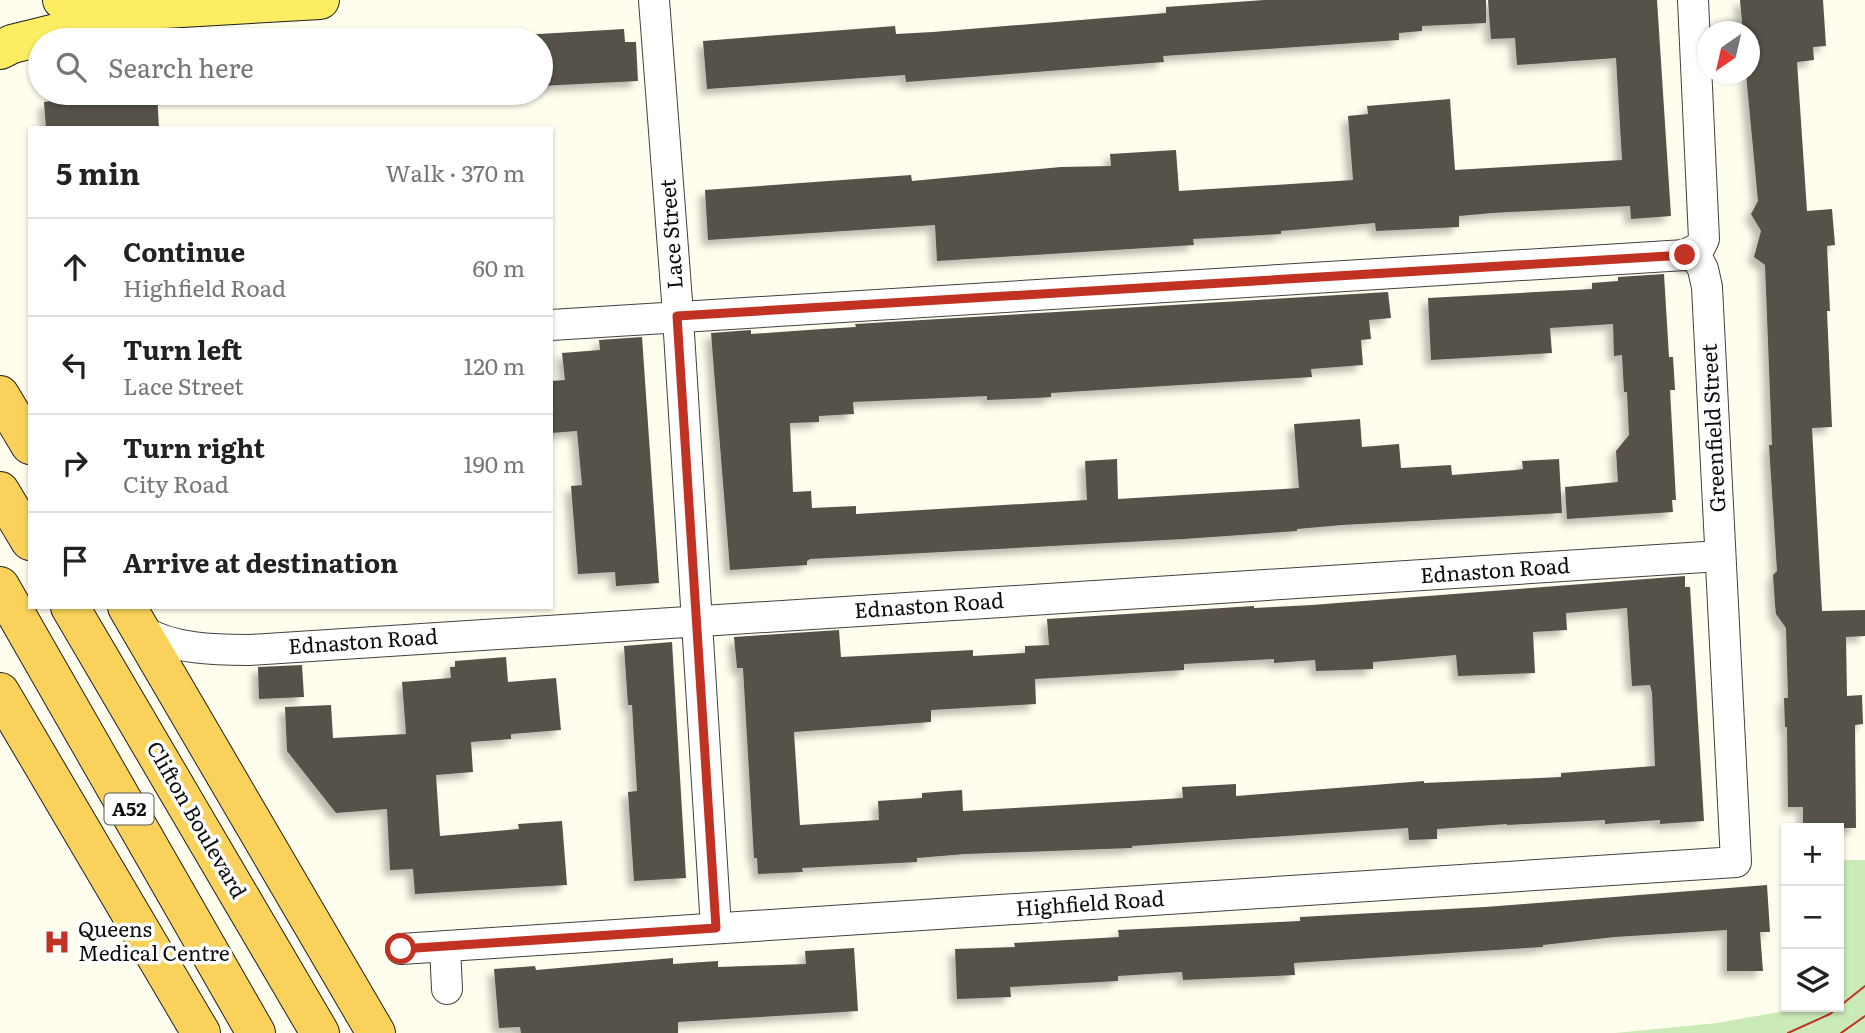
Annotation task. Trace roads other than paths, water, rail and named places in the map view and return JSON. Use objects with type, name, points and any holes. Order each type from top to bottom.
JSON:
[{"type":"highway","points":[[0,396],[28,442]]},
{"type":"highway","points":[[0,491],[28,538]]},
{"type":"highway","name":"A52","points":[[0,586],[256,1033]]},
{"type":"highway","name":"Clifton Boulevard","points":[[71,609],[320,1033]]},
{"type":"highway","points":[[134,619],[376,1033]]},
{"type":"highway","points":[[0,692],[201,1033]]},
{"type":"main road","points":[[62,0],[147,10],[320,0]]},
{"type":"main road","points":[[76,28],[147,10]]},
{"type":"main road","points":[[0,50],[28,40]]},
{"type":"street","name":"Lace Street","points":[[654,0],[716,928]]},
{"type":"street","points":[[553,325],[1685,255],[1700,247],[1704,239],[1693,0]]},
{"type":"street","name":"Greenfield Street","points":[[1694,252],[1703,269],[1707,287],[1736,862]]},
{"type":"street","name":"Ednaston Road","points":[[134,619],[164,641],[209,648],[249,650],[1720,556]]},
{"type":"street","name":"Highfield Road","points":[[401,949],[1736,862]]},
{"type":"street","points":[[445,946],[447,989]]},
{"type":"tram line","points":[[1788,1033],[1830,1014],[1865,986]]},
{"type":"tram line","points":[[1841,1033],[1865,1016]]},
{"type":"place","name":"Queens Medical Centre","points":[[57,942]]}]
